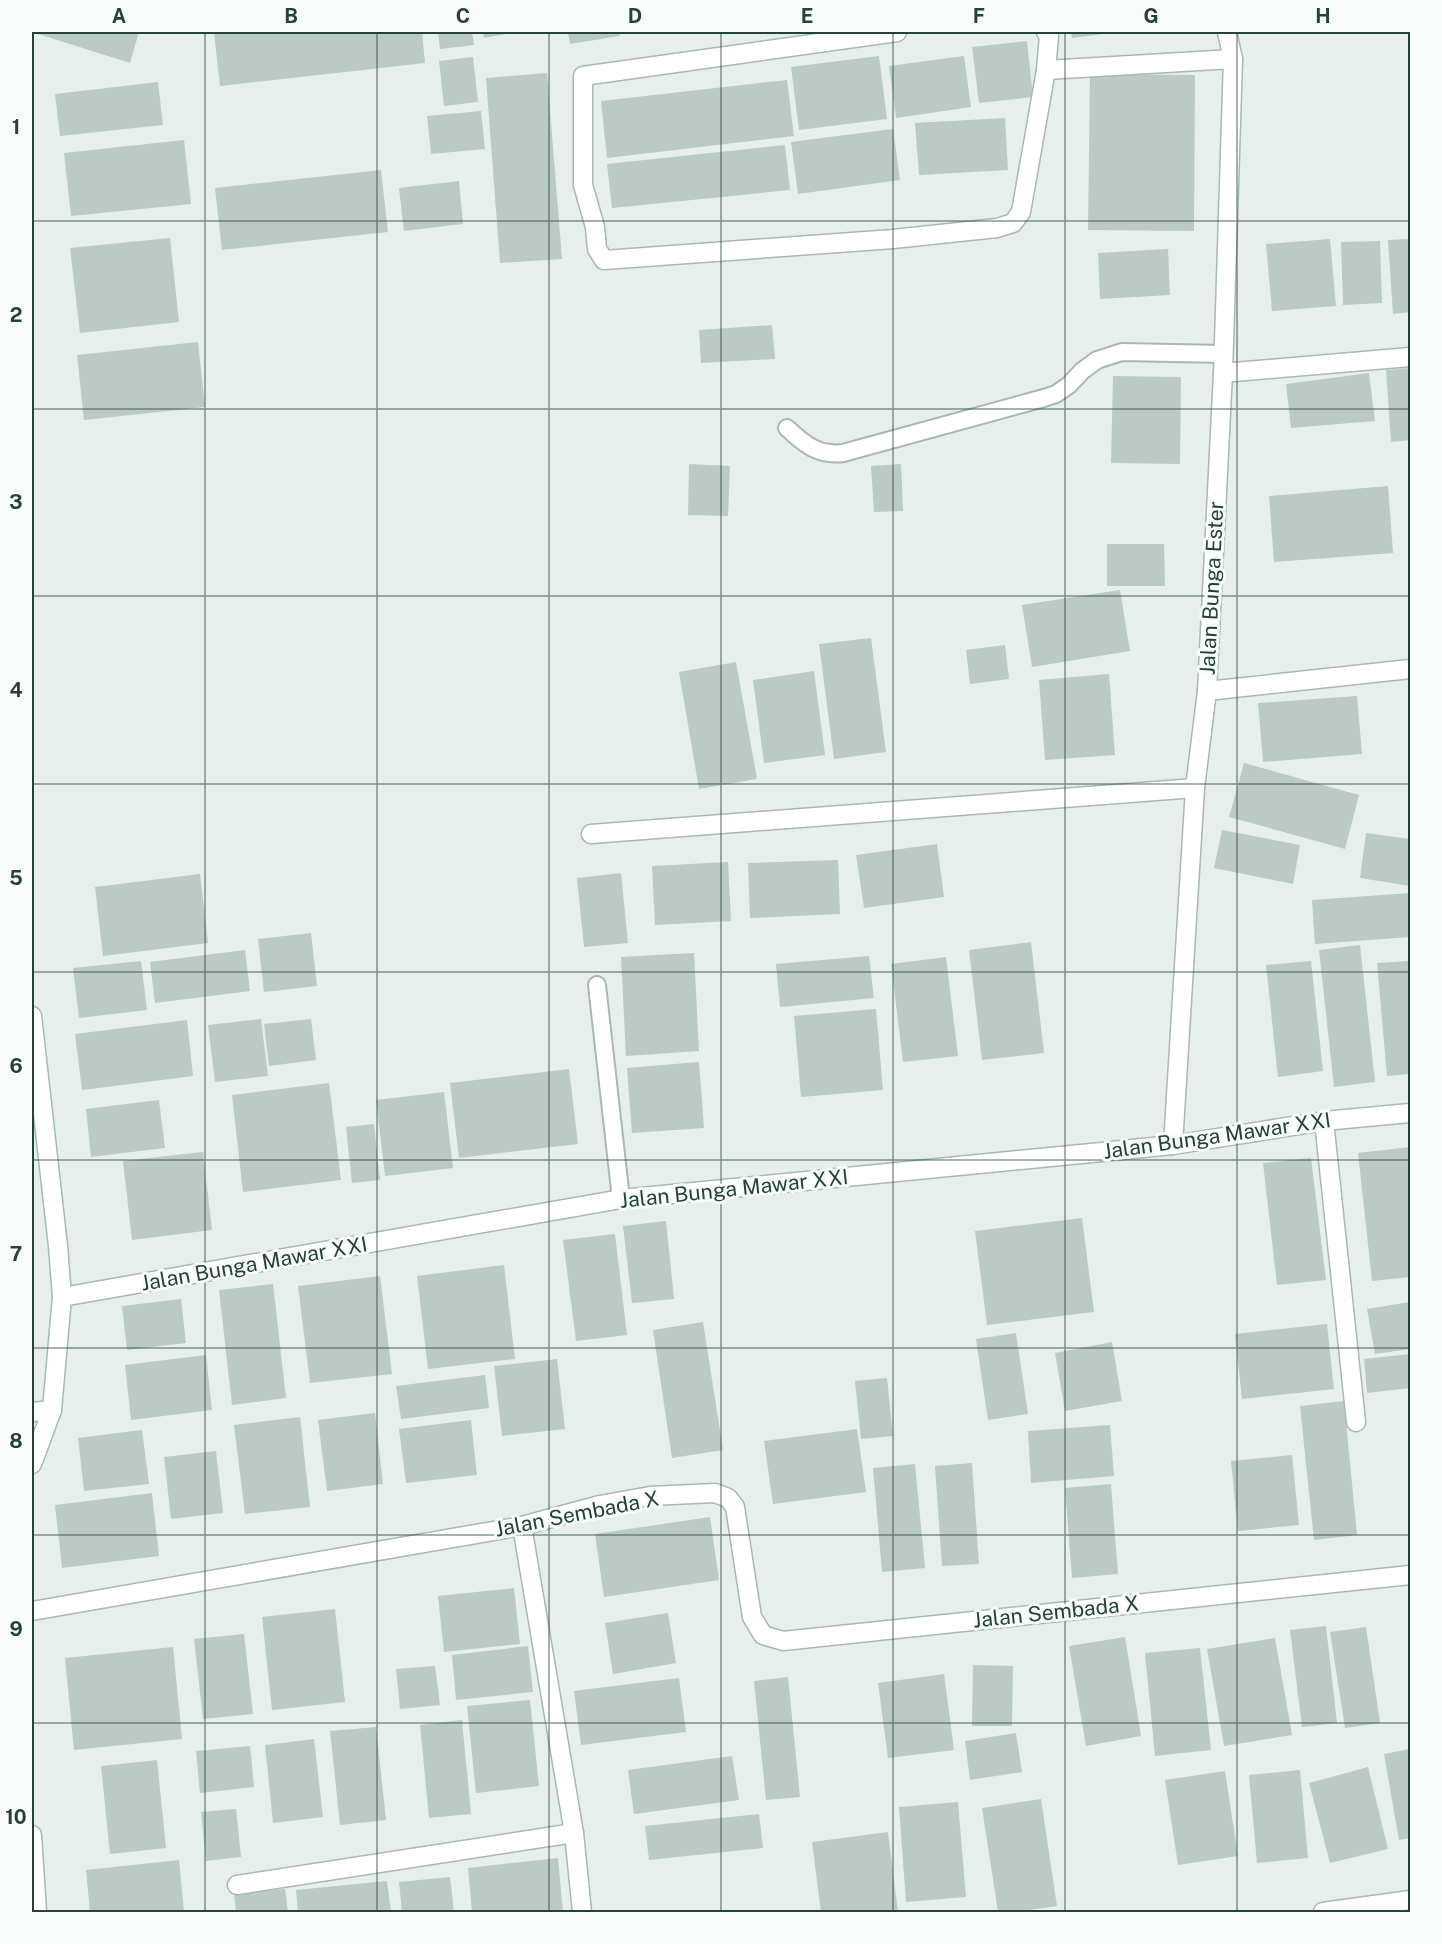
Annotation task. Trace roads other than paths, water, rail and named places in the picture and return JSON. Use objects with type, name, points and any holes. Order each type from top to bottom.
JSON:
[{"type":"street","points":[[897,32],[583,76],[583,185],[595,227],[597,249],[604,260],[893,239],[997,228],[1013,223],[1021,212],[1047,70],[1049,36],[1046,32]]},
{"type":"street","name":"Jalan Bunga Ester","points":[[1173,1145],[1195,788],[1206,691],[1224,374],[1233,59],[1227,32]]},
{"type":"street","points":[[1047,70],[1233,59]]},
{"type":"street","points":[[1224,374],[1410,357]]},
{"type":"street","points":[[1206,691],[1410,669]]},
{"type":"street","points":[[591,834],[1195,788]]},
{"type":"street","points":[[32,1016],[39,1141],[58,1246],[62,1297],[52,1410],[32,1464]]},
{"type":"street","name":"Jalan Bunga Mawar XXI","points":[[62,1297],[621,1199],[1173,1145],[1324,1121],[1410,1113]]},
{"type":"street","points":[[1324,1121],[1356,1422]]},
{"type":"street","points":[[32,1412],[52,1410]]},
{"type":"street","name":"Jalan Sembada X","points":[[32,1611],[522,1526],[600,1505],[650,1496],[715,1492],[728,1498],[735,1507],[752,1617],[763,1635],[783,1641],[1410,1575]]},
{"type":"street","points":[[522,1526],[574,1833],[582,1912]]},
{"type":"street","points":[[237,1886],[574,1833]]},
{"type":"street","points":[[32,1836],[37,1912]]},
{"type":"street","points":[[1323,1912],[1410,1900]]},
{"type":"lane","points":[[787,428],[807,446],[831,454],[843,453],[1050,396],[1069,385],[1097,360],[1122,352],[1224,354]]},
{"type":"lane","points":[[597,985],[621,1199]]}]
